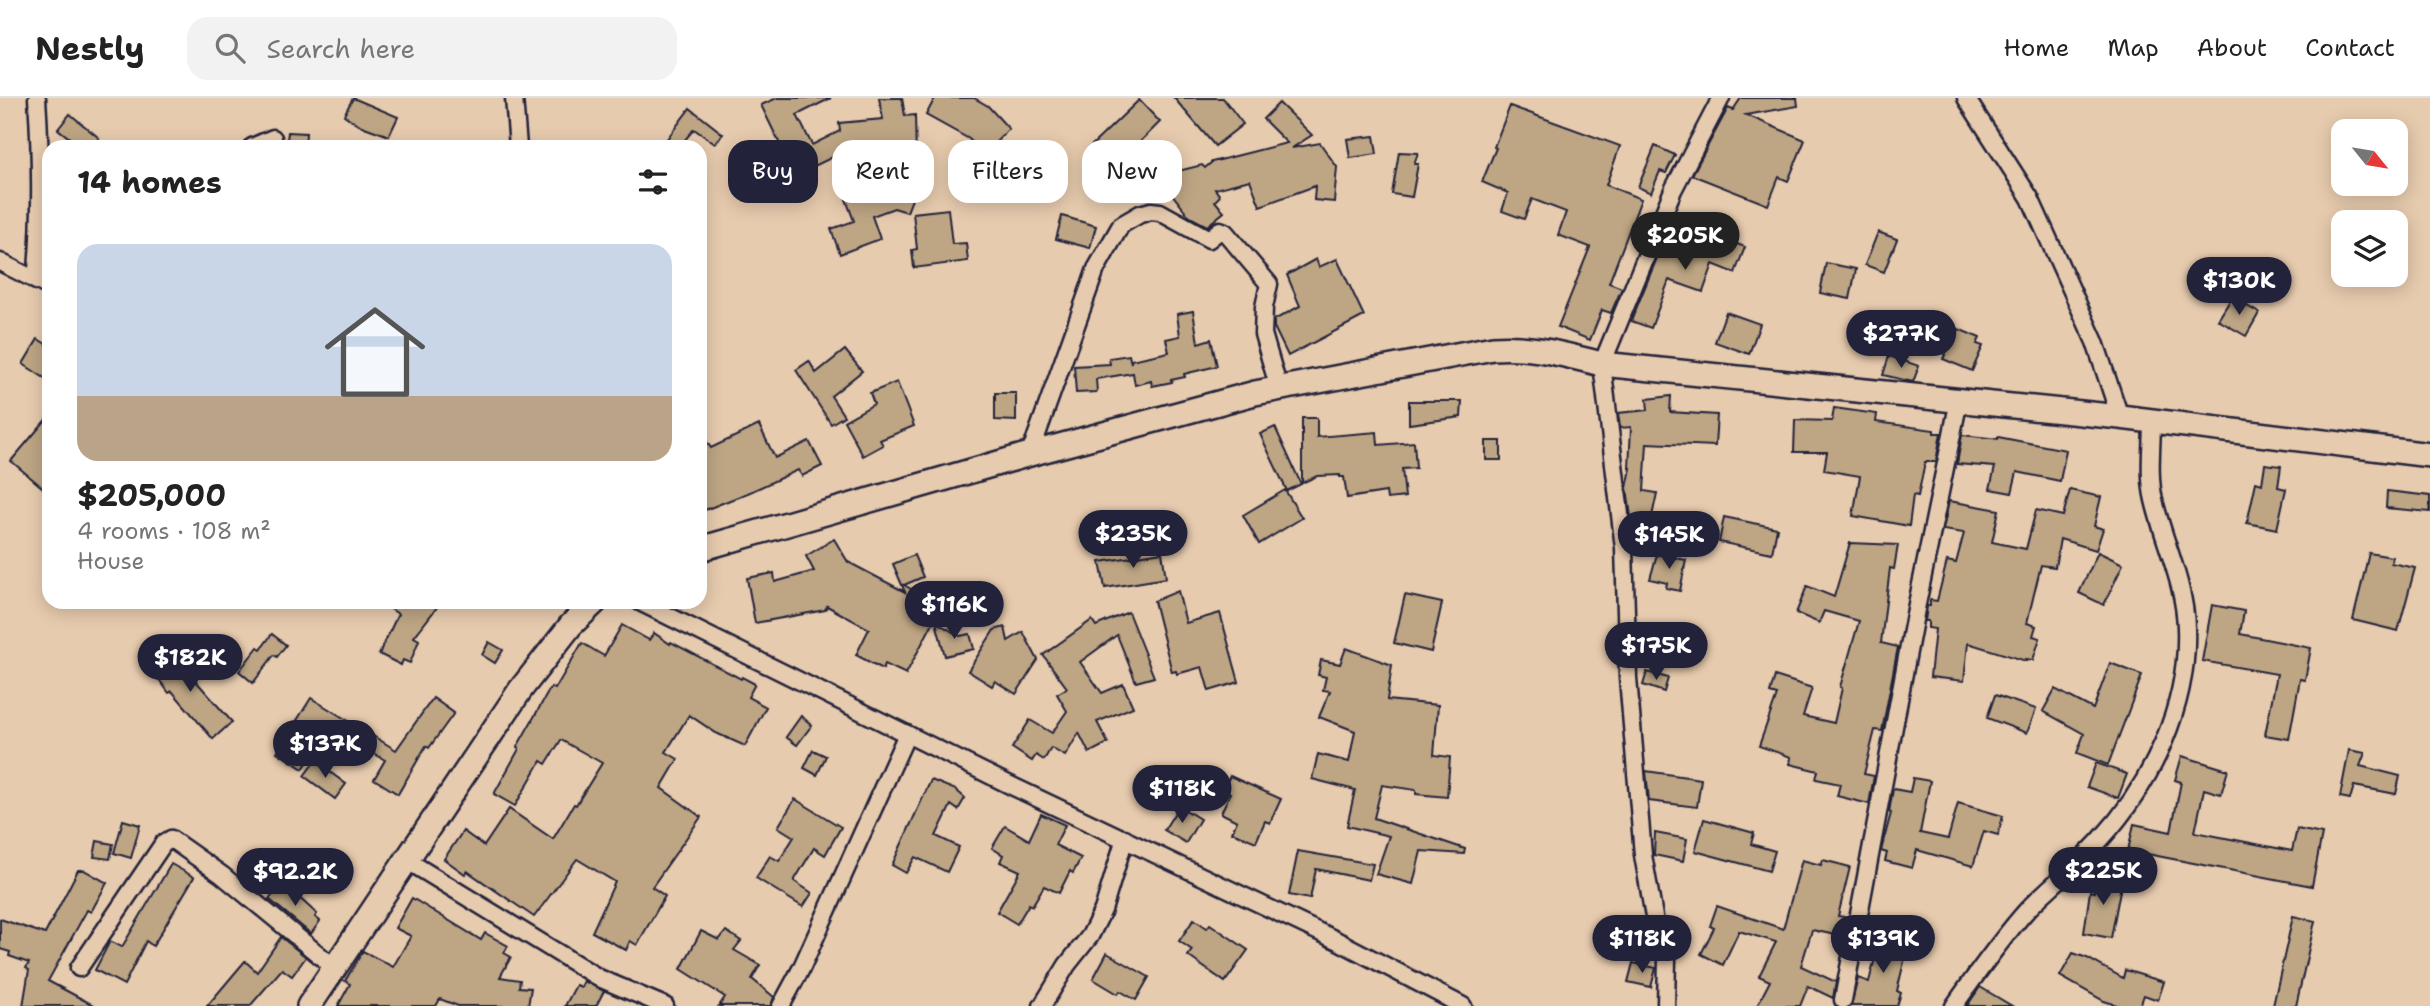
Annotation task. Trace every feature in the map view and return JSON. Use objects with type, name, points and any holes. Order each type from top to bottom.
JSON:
[{"type":"street","points":[[37,98],[41,159],[42,268]]},
{"type":"street","points":[[514,98],[517,140]]},
{"type":"street","points":[[1667,1006],[1667,958],[1656,928],[1643,855],[1628,678],[1624,548],[1602,364],[1673,190],[1721,98]]},
{"type":"street","points":[[1966,98],[2030,198],[2095,342],[2120,417]]},
{"type":"street","points":[[268,140],[273,138]]},
{"type":"street","points":[[1030,454],[1096,269],[1121,225],[1150,211],[1160,212],[1209,239],[1220,229],[1261,272],[1269,284],[1264,307],[1263,334],[1279,389]]},
{"type":"street","points":[[0,262],[42,283]]},
{"type":"street","points":[[707,547],[1030,454],[1279,389],[1493,348],[1530,347],[1602,364],[2120,417],[2430,455]]},
{"type":"street","points":[[1843,1000],[1959,400]]},
{"type":"street","points":[[1954,1006],[2028,909],[2101,839],[2117,820],[2140,790],[2169,729],[2183,675],[2186,630],[2184,599],[2153,496],[2152,421]]},
{"type":"street","points":[[309,1006],[521,689],[571,625],[588,609]]},
{"type":"street","points":[[654,609],[1336,940],[1463,1006]]},
{"type":"street","points":[[781,1006],[801,968],[907,734]]},
{"type":"street","points":[[1042,1006],[1090,936],[1103,910],[1125,838]]},
{"type":"street","points":[[79,968],[163,844],[171,839],[222,875],[335,968]]},
{"type":"street","points":[[408,861],[599,978],[626,998],[665,1006]]},
{"type":"building","points":[[353,98],[398,117],[389,136],[359,125],[344,115]]},
{"type":"building","points":[[777,98],[831,98],[797,115],[810,140],[778,140],[761,105]]},
{"type":"building","points":[[879,98],[902,98],[905,116],[915,115],[916,140],[832,140],[832,157],[818,164],[818,142],[840,131],[839,123],[883,119]]},
{"type":"building","points":[[935,98],[974,98],[988,106],[1009,129],[998,140],[970,140],[926,115]]},
{"type":"building","points":[[1174,98],[1223,98],[1243,124],[1215,146]]},
{"type":"building","points":[[1741,98],[1797,98],[1798,106],[1746,115],[1805,140],[1788,181],[1779,177],[1768,205],[1692,175],[1728,108],[1733,110]]},
{"type":"building","points":[[1139,100],[1160,122],[1142,140],[1097,140]]},
{"type":"building","points":[[1279,103],[1312,135],[1292,148],[1320,143],[1337,167],[1334,202],[1314,200],[1315,186],[1260,206],[1250,180],[1215,189],[1220,196],[1215,201],[1224,212],[1207,226],[1190,217],[1179,203],[1182,203],[1182,170],[1202,165],[1205,168],[1212,162],[1287,143],[1263,119]]},
{"type":"building","points":[[1510,106],[1620,146],[1606,185],[1641,199],[1609,283],[1622,288],[1611,313],[1602,310],[1590,340],[1558,327],[1590,247],[1558,235],[1566,212],[1532,199],[1524,219],[1502,211],[1508,193],[1482,182]]},
{"type":"building","points":[[690,108],[723,134],[715,144],[694,129],[685,140],[666,140]]},
{"type":"building","points":[[70,114],[99,138],[72,140],[58,129]]},
{"type":"building","points":[[288,132],[306,133],[306,140],[287,140]]},
{"type":"building","points":[[1374,136],[1377,154],[1350,158],[1347,139]]},
{"type":"building","points":[[1655,146],[1675,155],[1666,173],[1660,171],[1651,193],[1638,187]]},
{"type":"building","points":[[1399,152],[1418,153],[1414,164],[1418,164],[1412,197],[1392,194]]},
{"type":"building","points":[[847,203],[910,203],[907,212],[894,208],[872,216],[880,239],[840,254],[831,229],[854,221]]},
{"type":"building","points":[[948,209],[952,244],[966,243],[968,261],[914,268],[912,250],[917,249],[913,213]]},
{"type":"building","points":[[1062,216],[1096,226],[1090,248],[1056,239]]},
{"type":"building","points":[[1878,232],[1897,239],[1884,272],[1865,265]]},
{"type":"building","points":[[1690,233],[1730,246],[1732,242],[1745,247],[1735,273],[1713,264],[1703,292],[1669,280],[1651,328],[1631,321],[1661,248],[1683,256]]},
{"type":"building","points":[[1316,259],[1319,267],[1337,259],[1364,316],[1288,356],[1274,327],[1274,320],[1300,306],[1287,275]]},
{"type":"building","points":[[1826,263],[1856,269],[1850,299],[1820,293]]},
{"type":"building","points":[[2232,297],[2259,313],[2246,336],[2218,320]]},
{"type":"building","points":[[1193,311],[1198,343],[1211,339],[1217,366],[1152,386],[1151,381],[1135,385],[1133,373],[1096,379],[1097,392],[1076,393],[1074,366],[1110,364],[1109,358],[1129,355],[1131,363],[1131,360],[1169,352],[1166,339],[1180,336],[1177,314]]},
{"type":"building","points":[[1726,312],[1760,324],[1749,354],[1715,342]]},
{"type":"building","points":[[1932,318],[1980,338],[1977,344],[1983,346],[1972,371],[1943,359],[1949,346],[1925,335]]},
{"type":"building","points":[[38,339],[42,342],[42,376],[23,364]]},
{"type":"building","points":[[845,350],[862,371],[831,396],[844,416],[831,424],[796,370],[809,361],[816,373]]},
{"type":"building","points":[[1889,356],[1919,366],[1913,382],[1883,375]]},
{"type":"building","points":[[897,382],[914,426],[880,440],[883,445],[863,456],[844,421],[874,404],[870,393]]},
{"type":"building","points":[[995,393],[1016,393],[1016,421],[995,420]]},
{"type":"building","points":[[1671,396],[1670,412],[1717,415],[1715,446],[1647,443],[1644,491],[1657,493],[1651,521],[1631,517],[1627,488],[1631,468],[1631,427],[1620,428],[1618,413],[1648,410],[1647,399]]},
{"type":"building","points":[[1409,401],[1462,401],[1461,417],[1409,424]]},
{"type":"building","points":[[1834,408],[1877,414],[1876,422],[1941,433],[1936,462],[1925,462],[1918,496],[1913,495],[1909,526],[1853,516],[1860,476],[1824,470],[1827,452],[1794,452],[1795,420],[1832,421]]},
{"type":"building","points":[[1302,418],[1317,418],[1317,437],[1377,432],[1378,445],[1414,442],[1416,468],[1402,469],[1405,497],[1387,499],[1386,492],[1347,498],[1344,477],[1340,475],[1317,476],[1302,483]]},
{"type":"building","points":[[42,424],[42,487],[11,461]]},
{"type":"building","points":[[759,425],[775,458],[809,441],[822,466],[802,476],[798,470],[707,509],[707,442],[711,448]]},
{"type":"building","points":[[1275,427],[1301,484],[1287,491],[1260,434]]},
{"type":"building","points":[[1962,435],[1998,437],[2066,450],[2060,481],[2017,472],[2012,493],[1990,489],[1995,467],[1957,464]]},
{"type":"building","points":[[1486,441],[1501,441],[1501,460],[1486,460]]},
{"type":"building","points":[[2265,464],[2281,466],[2278,487],[2286,489],[2277,529],[2247,523],[2256,482],[2262,484]]},
{"type":"building","points":[[1285,490],[1302,518],[1259,544],[1243,515]]},
{"type":"building","points":[[2070,490],[2101,497],[2094,526],[2103,529],[2096,550],[2060,539],[2055,567],[2041,565],[2027,623],[2036,626],[2033,636],[2040,638],[2033,660],[2026,661],[1968,643],[1964,681],[1930,677],[1935,629],[1928,628],[1928,621],[1925,621],[1927,606],[1930,606],[1930,600],[1937,601],[1947,561],[1956,563],[1964,533],[1943,530],[1949,501],[1999,510],[1992,542],[2026,549],[2036,510],[2063,516]]},
{"type":"building","points":[[2387,491],[2430,496],[2430,512],[2386,508]]},
{"type":"building","points":[[1724,517],[1777,528],[1772,553],[1719,542]]},
{"type":"building","points":[[834,539],[848,562],[905,592],[893,564],[914,555],[923,577],[904,585],[925,597],[918,608],[936,617],[906,674],[885,664],[883,669],[856,655],[869,629],[827,606],[825,610],[755,623],[747,578],[774,573],[775,582],[814,571],[806,556]]},
{"type":"building","points":[[1850,543],[1898,545],[1894,569],[1890,568],[1881,643],[1898,647],[1882,731],[1875,730],[1864,774],[1874,776],[1869,804],[1837,796],[1840,784],[1816,779],[1818,771],[1790,764],[1791,757],[1759,746],[1777,695],[1770,693],[1775,676],[1812,688],[1803,716],[1834,723],[1842,688],[1840,687],[1859,621],[1824,611],[1819,623],[1796,613],[1807,586],[1834,597]]},
{"type":"building","points":[[1162,552],[1166,578],[1105,588],[1100,562]]},
{"type":"building","points":[[2098,552],[2123,564],[2104,605],[2079,593]]},
{"type":"building","points":[[2369,553],[2392,557],[2391,563],[2415,568],[2398,631],[2353,620]]},
{"type":"building","points":[[1657,554],[1686,560],[1680,591],[1666,588],[1667,583],[1650,579]]},
{"type":"building","points":[[1178,591],[1186,623],[1220,613],[1239,682],[1209,691],[1202,667],[1177,674],[1176,671],[1172,672],[1154,601]]},
{"type":"building","points":[[1405,595],[1442,603],[1431,652],[1394,643]]},
{"type":"building","points":[[2212,605],[2244,611],[2240,634],[2311,648],[2305,680],[2300,679],[2289,739],[2265,735],[2277,674],[2202,661]]},
{"type":"building","points":[[391,609],[436,609],[414,637],[419,640],[410,663],[403,660],[401,665],[379,654],[398,614]]},
{"type":"building","points":[[1128,612],[1154,677],[1136,682],[1117,635],[1080,662],[1102,693],[1123,684],[1133,707],[1097,722],[1108,743],[1089,753],[1079,733],[1065,756],[1051,748],[1044,760],[1036,755],[1032,761],[1012,748],[1030,720],[1052,733],[1067,711],[1057,694],[1067,688],[1043,655],[1092,620],[1096,626]]},
{"type":"building","points":[[936,622],[960,636],[970,634],[974,649],[945,656]]},
{"type":"building","points":[[622,625],[649,640],[654,633],[670,644],[671,642],[755,684],[748,697],[766,707],[745,746],[716,733],[689,715],[666,752],[678,759],[661,788],[701,817],[652,887],[665,896],[637,945],[630,941],[626,950],[592,932],[615,882],[577,859],[534,917],[467,871],[465,874],[444,859],[463,831],[484,846],[509,809],[553,839],[602,763],[561,740],[546,764],[541,761],[515,806],[494,794],[551,687],[555,689],[582,643],[604,656]]},
{"type":"building","points":[[1005,627],[1008,641],[1023,632],[1038,660],[1016,694],[995,681],[992,686],[968,671],[994,630]]},
{"type":"building","points":[[272,634],[286,645],[277,657],[274,655],[253,683],[239,671]]},
{"type":"building","points":[[489,642],[503,650],[495,663],[482,655]]},
{"type":"building","points":[[1346,648],[1392,665],[1387,700],[1438,705],[1434,755],[1450,757],[1447,797],[1416,794],[1416,790],[1382,785],[1374,818],[1465,849],[1464,854],[1421,851],[1413,884],[1376,874],[1389,836],[1347,826],[1355,790],[1312,779],[1318,754],[1349,762],[1355,731],[1319,717],[1330,691],[1323,690],[1326,677],[1318,675],[1321,660],[1340,664]]},
{"type":"building","points":[[170,650],[232,722],[213,739],[172,691],[169,693],[149,666]]},
{"type":"building","points":[[2110,663],[2142,675],[2108,765],[2077,753],[2084,734],[2043,711],[2055,689],[2093,709]]},
{"type":"building","points":[[1647,672],[1668,678],[1664,692],[1643,685]]},
{"type":"building","points":[[1995,695],[2036,709],[2027,733],[1987,718]]},
{"type":"building","points":[[311,698],[396,750],[433,698],[454,713],[429,748],[426,746],[398,794],[374,779],[385,760],[330,728],[303,769],[277,752]]},
{"type":"building","points":[[801,716],[812,725],[797,745],[786,737]]},
{"type":"building","points":[[813,750],[826,756],[817,775],[804,768]]},
{"type":"building","points":[[2349,750],[2365,753],[2360,766],[2400,776],[2396,794],[2354,786],[2350,799],[2340,797]]},
{"type":"building","points":[[2182,756],[2228,770],[2221,794],[2204,789],[2195,832],[2292,851],[2297,829],[2322,834],[2312,886],[2147,854],[2145,864],[2126,859],[2134,824],[2171,832],[2181,782],[2175,780]]},
{"type":"building","points":[[315,761],[346,784],[335,799],[304,776]]},
{"type":"building","points":[[2096,763],[2127,774],[2118,798],[2087,787]]},
{"type":"building","points":[[1646,771],[1701,779],[1697,807],[1649,801]]},
{"type":"building","points":[[1230,776],[1281,799],[1270,823],[1265,821],[1256,842],[1232,832],[1237,821],[1221,813],[1230,793],[1223,789]]},
{"type":"building","points":[[1913,778],[1930,781],[1920,833],[1948,839],[1958,803],[2003,816],[1998,835],[1984,831],[1973,866],[1917,850],[1912,868],[1885,861],[1887,853],[1881,851],[1891,813],[1893,789],[1910,792]]},
{"type":"building","points":[[931,780],[956,790],[965,798],[958,810],[951,805],[936,836],[959,847],[947,872],[915,857],[906,873],[892,865]]},
{"type":"building","points":[[795,799],[841,827],[825,855],[814,848],[794,881],[812,893],[803,907],[756,878],[770,856],[779,861],[794,837],[778,827]]},
{"type":"building","points":[[1179,806],[1200,819],[1186,843],[1164,830]]},
{"type":"building","points":[[1041,814],[1065,825],[1055,845],[1081,858],[1073,873],[1070,871],[1059,893],[1044,886],[1017,924],[997,912],[1020,871],[1000,862],[1003,855],[992,848],[1005,826],[1029,840]]},
{"type":"building","points":[[1704,819],[1754,833],[1751,844],[1775,851],[1769,871],[1695,851]]},
{"type":"building","points":[[123,820],[140,825],[131,858],[114,853]]},
{"type":"building","points":[[1655,833],[1687,839],[1683,861],[1654,855]]},
{"type":"building","points":[[97,841],[113,844],[110,859],[94,857]]},
{"type":"building","points":[[1298,851],[1373,864],[1369,880],[1316,869],[1310,899],[1289,895]]},
{"type":"building","points":[[1802,860],[1821,865],[1823,860],[1850,867],[1838,916],[1844,917],[1840,936],[1812,930],[1801,966],[1836,982],[1833,998],[1808,986],[1800,1006],[1757,1006],[1770,981],[1759,976],[1776,942],[1739,931],[1723,965],[1701,954],[1714,928],[1710,926],[1717,906],[1783,929]]},
{"type":"building","points":[[171,864],[194,877],[153,946],[146,941],[124,985],[95,970],[110,941],[122,947]]},
{"type":"building","points":[[78,870],[84,870],[107,883],[91,912],[87,910],[48,981],[95,1006],[23,1006],[29,970],[26,968],[29,963],[9,956],[10,952],[0,949],[0,919],[45,934]]},
{"type":"building","points":[[2098,874],[2122,880],[2111,938],[2084,933],[2090,891],[2094,892]]},
{"type":"building","points":[[283,883],[317,914],[315,917],[320,921],[311,934],[269,899]]},
{"type":"building","points":[[412,898],[481,940],[485,933],[508,946],[504,953],[511,957],[500,977],[520,980],[519,987],[531,988],[528,1006],[458,1006],[440,999],[436,1006],[338,1006],[350,984],[345,981],[363,951],[393,967],[411,936],[395,928]]},
{"type":"building","points":[[2293,916],[2315,921],[2296,1006],[2273,1006]]},
{"type":"building","points":[[1194,919],[1207,928],[1210,924],[1248,950],[1225,982],[1188,956],[1192,950],[1179,941]]},
{"type":"building","points":[[701,931],[719,940],[726,931],[741,941],[734,950],[760,965],[752,979],[774,997],[771,1006],[719,1006],[725,997],[681,969]]},
{"type":"building","points":[[1881,934],[1909,941],[1897,991],[1901,993],[1897,1006],[1851,1006],[1858,978],[1869,982]]},
{"type":"building","points":[[281,937],[306,957],[292,976],[282,969],[250,1006],[207,1006],[245,961],[257,972]]},
{"type":"building","points":[[1107,953],[1149,977],[1136,1000],[1120,991],[1118,994],[1093,979]]},
{"type":"building","points":[[2073,953],[2123,978],[2125,970],[2164,982],[2158,1000],[2144,995],[2140,1006],[2120,1006],[2104,1001],[2060,976]]},
{"type":"building","points":[[1633,963],[1656,968],[1651,987],[1628,982]]},
{"type":"building","points":[[584,981],[604,991],[596,1006],[565,1006],[576,985],[581,987]]},
{"type":"building","points":[[1980,987],[2012,1006],[1967,1006]]}]
